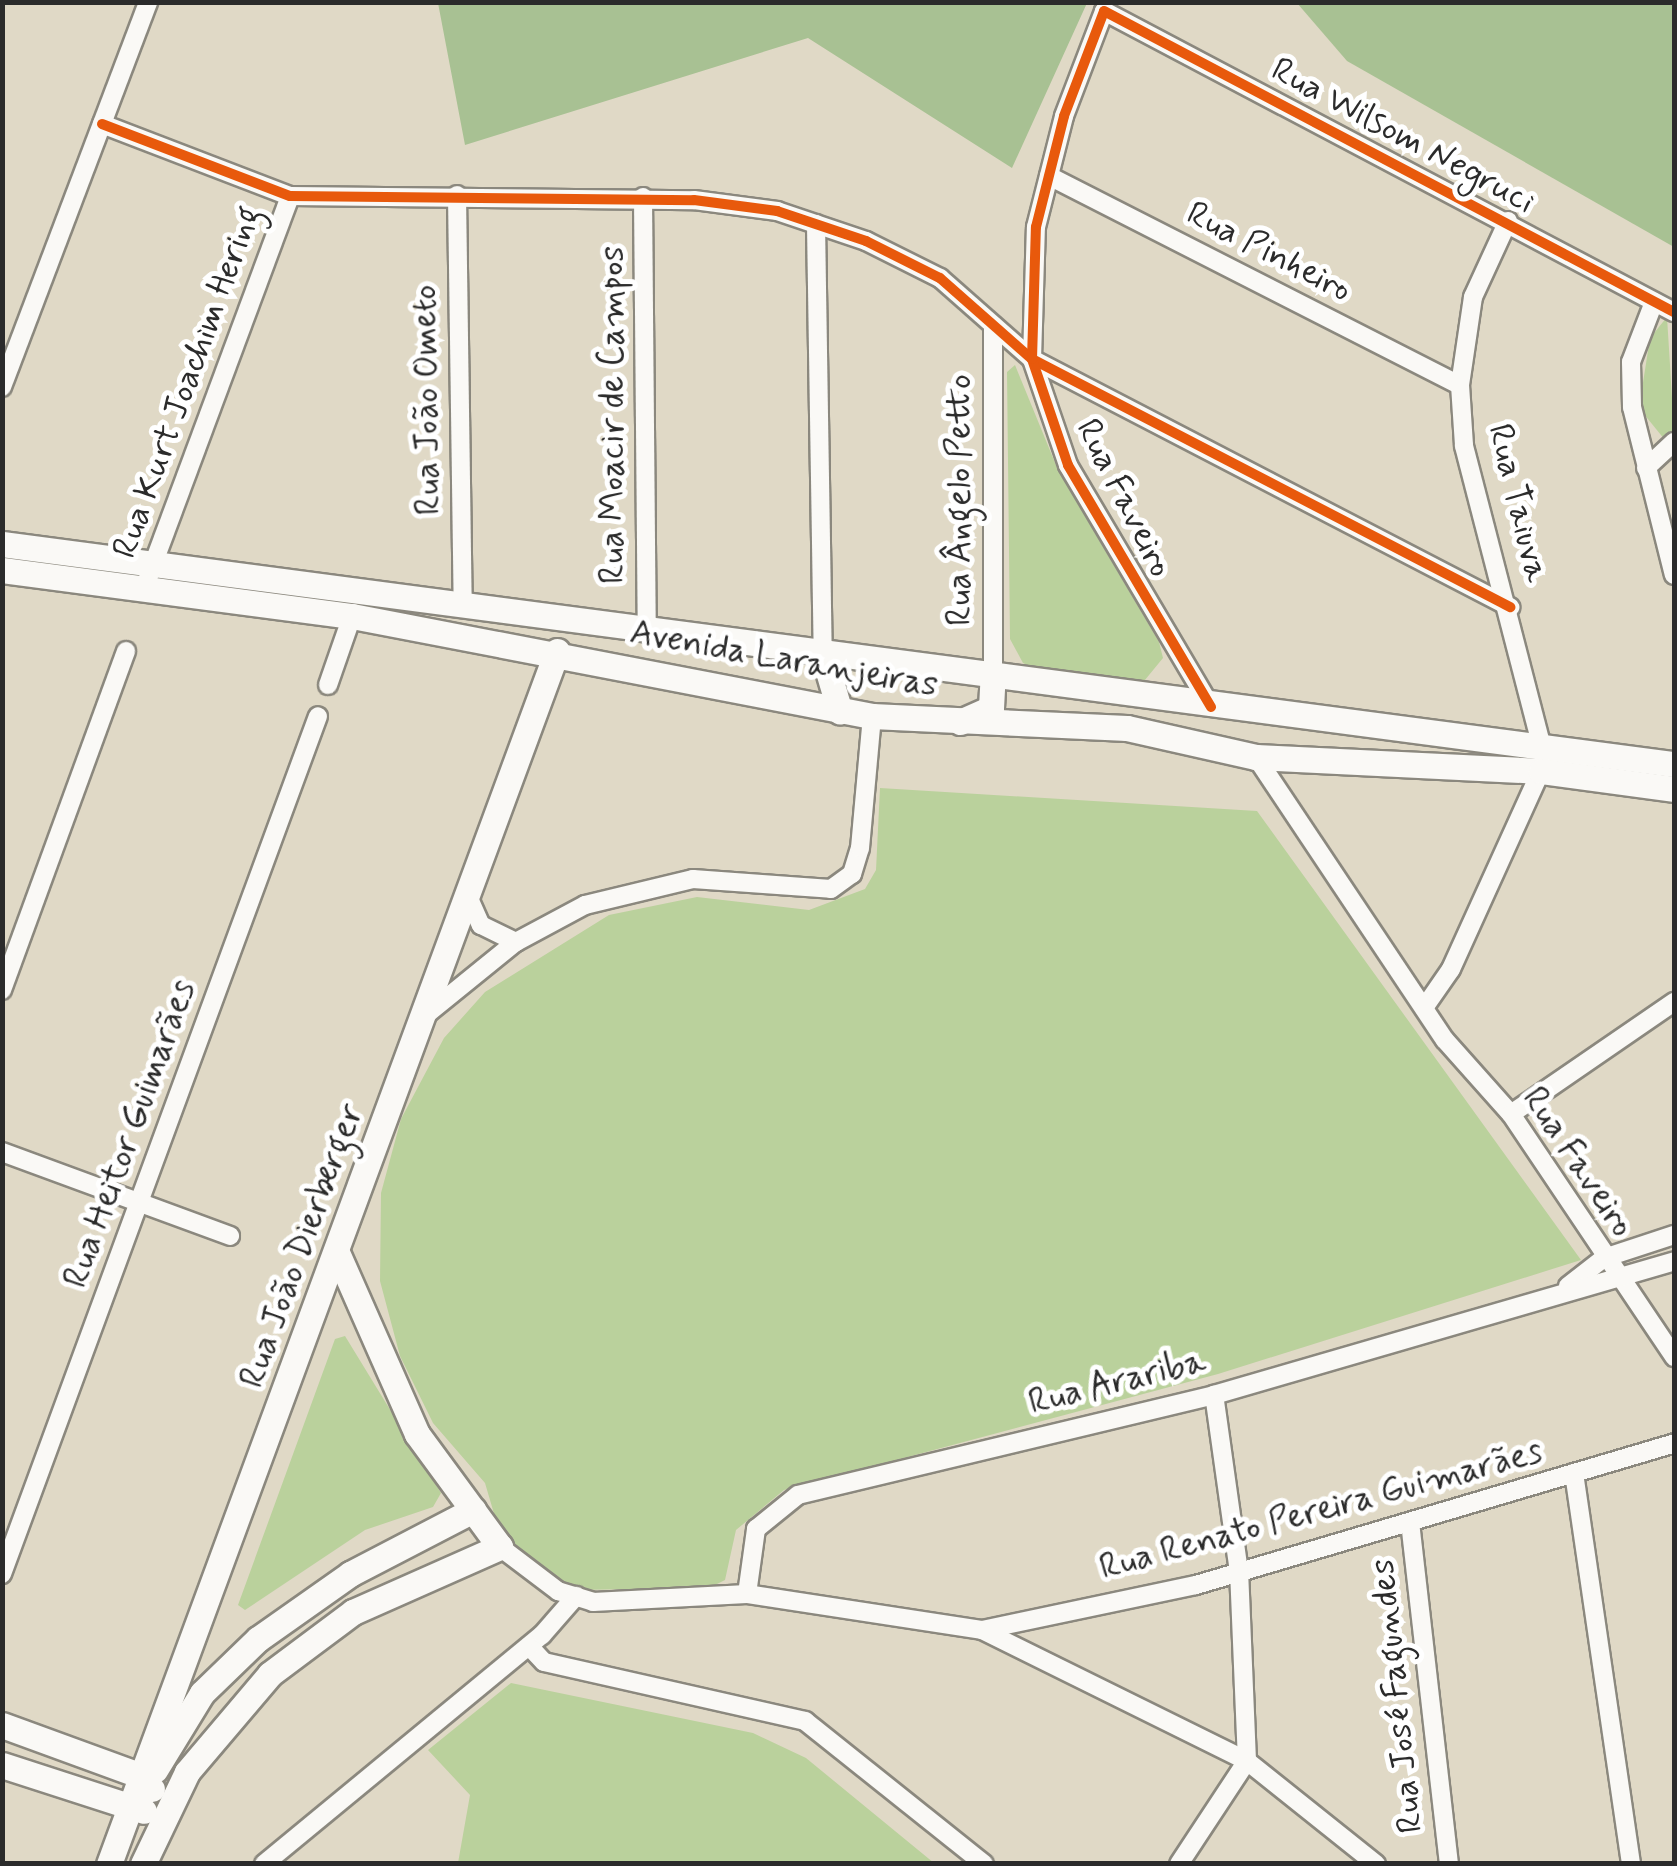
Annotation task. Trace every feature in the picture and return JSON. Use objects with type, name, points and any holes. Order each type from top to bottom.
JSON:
[{"type":"main road","name":"Avenida Laranjeiras","points":[[2,544],[1211,706],[1541,759],[1674,789]]},
{"type":"main road","name":"Avenida Laranjeiras","points":[[2,570],[352,616],[557,651],[872,716],[950,725],[1127,728],[1256,757],[1674,764]]},
{"type":"main road","name":"Rua João Dierberger","points":[[109,1864],[338,1256],[557,651]]},
{"type":"main road","points":[[823,654],[840,712]]},
{"type":"main road","points":[[950,725],[991,708],[993,675]]},
{"type":"main road","points":[[143,1864],[164,1807],[222,1725],[304,1646],[384,1596],[500,1547],[416,1434],[338,1256]]},
{"type":"main road","points":[[141,1776],[154,1770],[202,1693],[258,1639],[350,1574],[473,1510]]},
{"type":"main road","points":[[2,1725],[141,1776],[164,1807]]},
{"type":"main road","points":[[2,1765],[128,1811],[164,1807]]},
{"type":"street","points":[[2,387],[148,2]]},
{"type":"street","name":"Rua Faveiro","points":[[1104,11],[1036,227],[1032,359],[1068,464],[1211,706]]},
{"type":"street","name":"Rua Wilsom Negruci","points":[[1104,11],[1674,312]]},
{"type":"street","points":[[102,124],[290,196],[643,198],[777,211],[816,224],[940,278],[1032,359],[1510,607]]},
{"type":"street","name":"Rua Pinheiro","points":[[1049,176],[1460,386]]},
{"type":"street","name":"Rua Kurt Joachim Hering","points":[[144,589],[290,196]]},
{"type":"street","name":"Rua João Ometo","points":[[456,196],[464,604]]},
{"type":"street","name":"Rua Moacir de Campos","points":[[643,198],[647,633]]},
{"type":"street","name":"Rua Taiuva","points":[[1508,221],[1473,297],[1460,386],[1464,446],[1510,607],[1541,759]]},
{"type":"street","points":[[816,224],[823,654]]},
{"type":"street","points":[[1654,302],[1631,362],[1646,468],[1674,575]]},
{"type":"street","name":"Rua Ângelo Petto","points":[[992,324],[993,675]]},
{"type":"street","points":[[1646,468],[1674,442]]},
{"type":"street","points":[[328,686],[352,616]]},
{"type":"street","points":[[2,990],[126,651]]},
{"type":"street","name":"Rua Heitor Guimarães","points":[[2,1574],[318,716]]},
{"type":"street","points":[[422,1018],[516,942],[585,904],[640,888],[693,879],[806,890],[841,882],[860,848],[872,716]]},
{"type":"street","name":"Rua Faveiro","points":[[1256,757],[1424,1008],[1511,1114],[1674,1357]]},
{"type":"street","points":[[1424,1008],[1451,969],[1541,759]]},
{"type":"street","points":[[468,894],[480,925],[516,942]]},
{"type":"street","points":[[1511,1114],[1674,1002]]},
{"type":"street","points":[[2,1152],[230,1236]]},
{"type":"street","name":"Rua Arariba","points":[[1565,1289],[1604,1258],[1674,1235]]},
{"type":"street","name":"Rua Arariba","points":[[747,1594],[756,1529],[783,1500],[1214,1395],[1674,1260]]},
{"type":"street","points":[[1179,1864],[1247,1761],[1240,1572],[1214,1395]]},
{"type":"street","name":"Rua Renato Pereira Guimarães","points":[[982,1630],[1240,1572],[1674,1444]]},
{"type":"street","points":[[1574,1474],[1631,1864]]},
{"type":"street","name":"Rua José Fagundes","points":[[1410,1522],[1449,1864]]},
{"type":"street","points":[[500,1547],[576,1596],[747,1594],[982,1630],[1247,1761],[1376,1864]]},
{"type":"street","points":[[264,1864],[529,1646],[576,1596]]},
{"type":"street","points":[[529,1646],[544,1662],[805,1721],[984,1864]]},
{"type":"green space","points":[[438,2],[1087,3],[1012,168],[808,38],[465,145]]},
{"type":"green space","points":[[1297,3],[1674,3],[1674,247],[1347,61]]},
{"type":"green space","points":[[1667,317],[1674,430],[1665,440],[1639,408],[1650,338]]},
{"type":"green space","points":[[1015,365],[1058,470],[1159,642],[1163,658],[1140,686],[1041,672],[1023,663],[1010,639],[1007,372]]},
{"type":"green space","points":[[880,788],[1257,811],[1581,1260],[1218,1374],[784,1490],[736,1530],[725,1580],[709,1588],[572,1590],[500,1534],[485,1483],[433,1423],[400,1356],[380,1281],[381,1193],[401,1119],[444,1038],[485,992],[609,915],[697,897],[809,910],[865,889],[876,870]]},
{"type":"green space","points":[[345,1336],[441,1493],[433,1507],[365,1530],[245,1610],[238,1605],[335,1339]]},
{"type":"green space","points":[[511,1683],[753,1733],[806,1758],[934,1863],[458,1863],[470,1795],[428,1750]]},
{"type":"cycle path","points":[[1211,707],[1068,465],[1032,359],[1036,227],[1064,116],[1104,11],[1674,312]]},
{"type":"cycle path","points":[[102,124],[290,196],[694,200],[777,211],[866,241],[940,278],[1032,359],[1510,607]]}]
